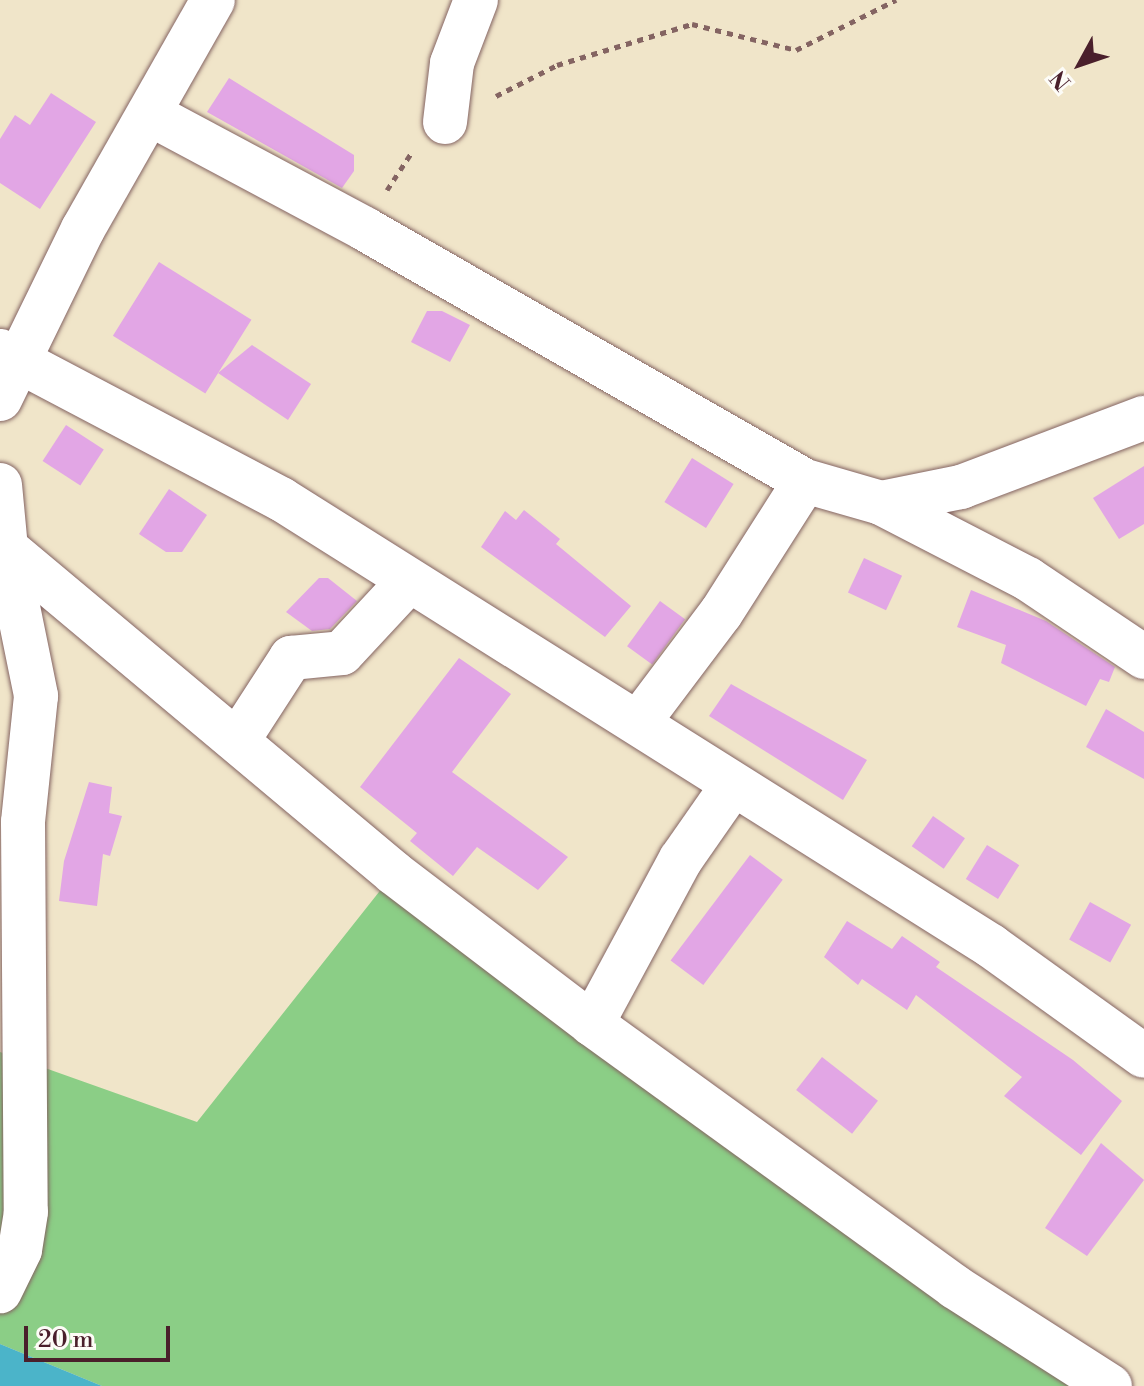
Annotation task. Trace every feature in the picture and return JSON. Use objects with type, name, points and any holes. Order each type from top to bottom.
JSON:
[{"type":"street","points":[[0,399],[8,354],[150,114],[213,0]]},
{"type":"street","points":[[445,122],[452,63],[476,0]]},
{"type":"street","points":[[150,114],[365,229],[805,481],[881,503],[1028,579],[1144,657]]},
{"type":"street","points":[[8,354],[281,499],[638,723],[732,786],[991,946],[1144,1056]]},
{"type":"street","points":[[881,503],[961,487],[1144,418]]},
{"type":"street","points":[[638,723],[721,613],[805,481]]},
{"type":"street","points":[[0,485],[6,548],[36,696],[11,818],[26,1212],[20,1250],[0,1291]]},
{"type":"street","points":[[6,548],[394,873],[592,1024],[955,1287],[1110,1386]]},
{"type":"street","points":[[238,740],[291,658],[342,653],[409,581]]},
{"type":"street","points":[[592,1024],[681,859],[732,786]]},
{"type":"path","points":[[365,229],[403,161],[445,122],[557,65],[692,24],[796,50],[896,0]]},
{"type":"green space","points":[[394,873],[1110,1386],[102,1386],[0,1344],[0,1052],[197,1122]]},
{"type":"water","points":[[0,1344],[102,1386],[0,1386]]},
{"type":"building","points":[[229,78],[354,155],[354,171],[342,188],[207,112]]},
{"type":"building","points":[[51,93],[96,122],[40,209],[0,183],[0,139],[15,115],[30,125]]},
{"type":"building","points":[[159,262],[251,320],[205,394],[113,336]]},
{"type":"building","points":[[427,311],[442,311],[470,325],[450,362],[411,342]]},
{"type":"building","points":[[252,345],[311,384],[288,420],[218,373]]},
{"type":"building","points":[[66,425],[104,450],[80,486],[43,461]]},
{"type":"building","points":[[692,458],[734,484],[706,528],[664,502]]},
{"type":"building","points":[[1144,466],[1144,524],[1119,539],[1093,498]]},
{"type":"building","points":[[169,489],[207,515],[182,552],[166,552],[139,534]]},
{"type":"building","points":[[524,510],[560,539],[556,544],[631,606],[605,637],[481,547],[505,511],[516,520]]},
{"type":"building","points":[[864,558],[902,576],[886,610],[848,592]]},
{"type":"building","points":[[319,578],[328,578],[357,601],[330,629],[312,631],[286,612]]},
{"type":"building","points":[[971,590],[1046,621],[1115,667],[1109,682],[1100,679],[1086,706],[1001,663],[1006,645],[957,627]]},
{"type":"building","points":[[660,601],[685,619],[652,665],[627,646]]},
{"type":"building","points":[[459,658],[511,694],[452,772],[568,857],[538,890],[477,847],[453,876],[410,841],[417,833],[360,787]]},
{"type":"building","points":[[731,684],[867,760],[843,800],[709,716]]},
{"type":"building","points":[[1106,709],[1144,732],[1144,779],[1086,747]]},
{"type":"building","points":[[89,782],[112,787],[109,813],[122,816],[110,856],[103,854],[97,906],[59,901],[64,861]]},
{"type":"building","points":[[933,816],[965,838],[944,869],[912,846]]},
{"type":"building","points":[[987,845],[1019,865],[998,899],[966,879]]},
{"type":"building","points":[[750,855],[783,880],[703,985],[671,960]]},
{"type":"building","points":[[1090,902],[1131,925],[1110,962],[1069,940]]},
{"type":"building","points":[[847,921],[892,949],[902,936],[940,962],[936,967],[1073,1060],[1122,1101],[1081,1155],[1004,1096],[1022,1077],[916,995],[907,1010],[862,979],[858,985],[824,957]]},
{"type":"building","points":[[822,1057],[878,1101],[852,1134],[796,1090]]},
{"type":"building","points":[[1101,1143],[1144,1180],[1087,1256],[1045,1228]]}]
